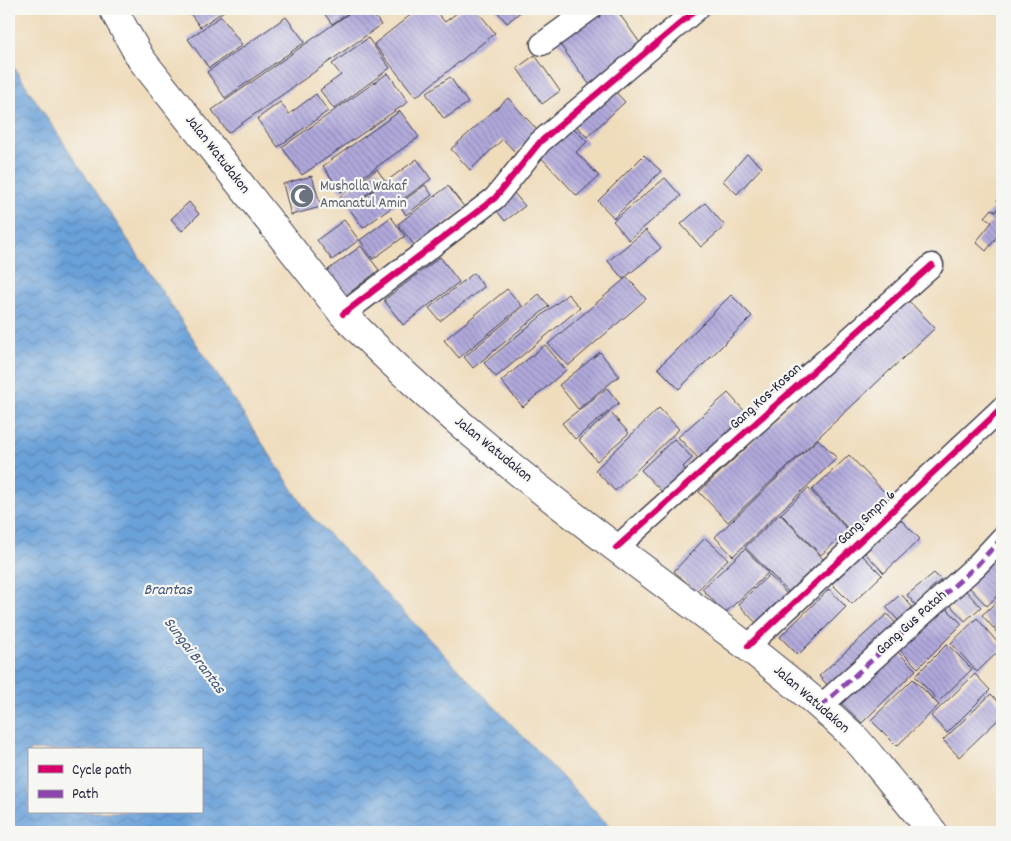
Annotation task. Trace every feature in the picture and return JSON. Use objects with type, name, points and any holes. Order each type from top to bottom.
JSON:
[{"type":"main road","name":"Jalan Watudakon","points":[[113,9],[141,59],[343,314],[376,348],[461,424],[616,548],[748,646],[820,707],[854,737],[933,832]]},
{"type":"street","points":[[542,44],[590,9]]},
{"type":"street","points":[[343,314],[495,198],[540,142],[697,9]]},
{"type":"street","name":"Gang Kos-Kosan","points":[[616,548],[932,265]]},
{"type":"street","name":"Gang Smpn 6","points":[[748,646],[1002,408]]},
{"type":"street","name":"Gang Gus Patah","points":[[820,707],[978,565],[1002,538]]},
{"type":"water","name":"Brantas","points":[[9,60],[309,514],[615,832],[9,832]]},
{"type":"building","points":[[187,9],[227,9],[200,27]]},
{"type":"building","points":[[321,9],[354,9],[332,24]]},
{"type":"building","points":[[355,9],[370,9],[381,25],[228,133],[212,110]]},
{"type":"building","points":[[418,9],[434,9],[445,22],[462,9],[476,9],[495,33],[416,97],[374,44]]},
{"type":"building","points":[[495,9],[524,9],[507,23]]},
{"type":"building","points":[[599,9],[616,9],[645,50],[592,88],[556,39]]},
{"type":"building","points":[[221,16],[242,45],[209,68],[188,39]]},
{"type":"building","points":[[286,17],[305,42],[225,98],[207,72]]},
{"type":"building","points":[[368,38],[390,68],[334,109],[320,90],[341,75],[332,64]]},
{"type":"building","points":[[535,55],[560,91],[542,104],[517,68]]},
{"type":"building","points":[[388,73],[408,102],[302,175],[282,147]]},
{"type":"building","points":[[450,77],[468,103],[444,119],[426,93]]},
{"type":"building","points":[[609,85],[625,102],[587,137],[571,120]]},
{"type":"building","points":[[316,94],[328,111],[278,147],[257,119],[280,102],[289,114]]},
{"type":"building","points":[[508,98],[538,131],[515,152],[503,139],[470,170],[451,149]]},
{"type":"building","points":[[400,111],[419,137],[341,192],[323,166]]},
{"type":"building","points":[[568,122],[587,142],[576,152],[599,176],[577,196],[536,152]]},
{"type":"building","points":[[747,154],[762,167],[737,194],[723,181]]},
{"type":"building","points":[[644,155],[661,171],[614,218],[598,201]]},
{"type":"building","points":[[417,159],[431,179],[363,228],[349,208]]},
{"type":"building","points":[[377,169],[385,181],[349,207],[340,196]]},
{"type":"building","name":"Musholla Wakaf Amanatul Amin","points":[[312,176],[321,207],[291,215],[283,184]]},
{"type":"building","points":[[665,178],[681,196],[629,240],[613,221]]},
{"type":"building","points":[[425,185],[432,195],[406,215],[399,204]]},
{"type":"building","points":[[448,186],[465,208],[415,246],[398,224]]},
{"type":"building","points":[[513,192],[525,206],[505,221],[494,207]]},
{"type":"building","points":[[1002,194],[1002,241],[997,237],[986,251],[976,242],[992,222],[985,217],[992,209],[996,212],[1001,204],[997,201]]},
{"type":"building","points":[[189,202],[199,214],[182,231],[171,219]]},
{"type":"building","points":[[705,203],[725,226],[701,247],[681,224]]},
{"type":"building","points":[[391,217],[405,236],[373,259],[360,240]]},
{"type":"building","points":[[344,220],[359,240],[332,260],[317,240]]},
{"type":"building","points":[[646,230],[661,248],[623,279],[608,261]]},
{"type":"building","points":[[361,246],[379,270],[344,297],[325,272]]},
{"type":"building","points":[[440,257],[459,282],[403,325],[384,300]]},
{"type":"building","points":[[474,273],[484,287],[440,321],[429,308]]},
{"type":"building","points":[[627,277],[646,299],[568,366],[548,344]]},
{"type":"building","points":[[507,289],[522,306],[459,358],[444,340]]},
{"type":"building","points":[[539,294],[549,306],[473,368],[464,357]]},
{"type":"building","points":[[568,294],[580,308],[496,377],[484,363]]},
{"type":"building","points":[[731,295],[752,316],[679,389],[658,368]]},
{"type":"building","points":[[905,297],[935,328],[728,522],[699,492]]},
{"type":"building","points":[[545,345],[566,370],[523,407],[501,381]]},
{"type":"building","points":[[600,352],[619,376],[578,409],[559,385]]},
{"type":"building","points":[[607,388],[619,403],[575,439],[562,423]]},
{"type":"building","points":[[728,393],[749,416],[700,460],[678,437]]},
{"type":"building","points":[[659,408],[679,429],[615,491],[595,470]]},
{"type":"building","points":[[610,412],[629,433],[597,461],[579,440]]},
{"type":"building","points":[[674,439],[692,458],[683,467],[688,473],[665,495],[641,470]]},
{"type":"building","points":[[818,439],[837,458],[733,556],[715,537]]},
{"type":"building","points":[[849,455],[891,499],[854,535],[812,490]]},
{"type":"building","points":[[808,488],[848,530],[821,555],[781,514]]},
{"type":"building","points":[[780,514],[828,564],[793,597],[745,547]]},
{"type":"building","points":[[900,519],[920,539],[884,573],[865,553]]},
{"type":"building","points":[[705,538],[728,559],[696,592],[674,571]]},
{"type":"building","points":[[1002,547],[1002,591],[987,606],[966,584]]},
{"type":"building","points":[[745,549],[768,573],[725,613],[702,589]]},
{"type":"building","points":[[862,555],[882,575],[852,604],[832,584]]},
{"type":"building","points":[[934,573],[941,580],[929,590],[937,600],[922,613],[907,595]]},
{"type":"building","points":[[769,575],[790,597],[759,626],[738,604]]},
{"type":"building","points":[[829,589],[846,607],[798,655],[780,637]]},
{"type":"building","points":[[965,590],[981,607],[965,621],[950,605]]},
{"type":"building","points":[[901,594],[919,615],[905,628],[886,607]]},
{"type":"building","points":[[1001,598],[1002,600],[1002,638],[982,615]]},
{"type":"building","points":[[943,605],[962,624],[918,668],[899,649]]},
{"type":"building","points":[[887,614],[902,630],[834,692],[819,676]]},
{"type":"building","points":[[977,618],[1002,648],[977,672],[951,643]]},
{"type":"building","points":[[947,644],[972,669],[939,701],[915,676]]},
{"type":"building","points":[[893,647],[916,670],[862,723],[839,701]]},
{"type":"building","points":[[975,674],[990,690],[947,733],[931,716]]},
{"type":"building","points":[[913,679],[939,705],[897,746],[871,720]]},
{"type":"building","points":[[991,694],[1002,706],[1002,716],[959,757],[943,740]]},
{"type":"marked path","points":[[820,707],[977,565],[1002,538]]},
{"type":"cycle path","points":[[343,314],[495,198],[540,142],[697,9]]},
{"type":"cycle path","points":[[616,548],[932,265]]},
{"type":"cycle path","points":[[748,646],[1002,408]]},
{"type":"place","name":"Musholla Wakaf Amanatul Amin","points":[[302,196]]},
{"type":"water label","name":"Sungai Brantas","points":[[194,656]]}]
